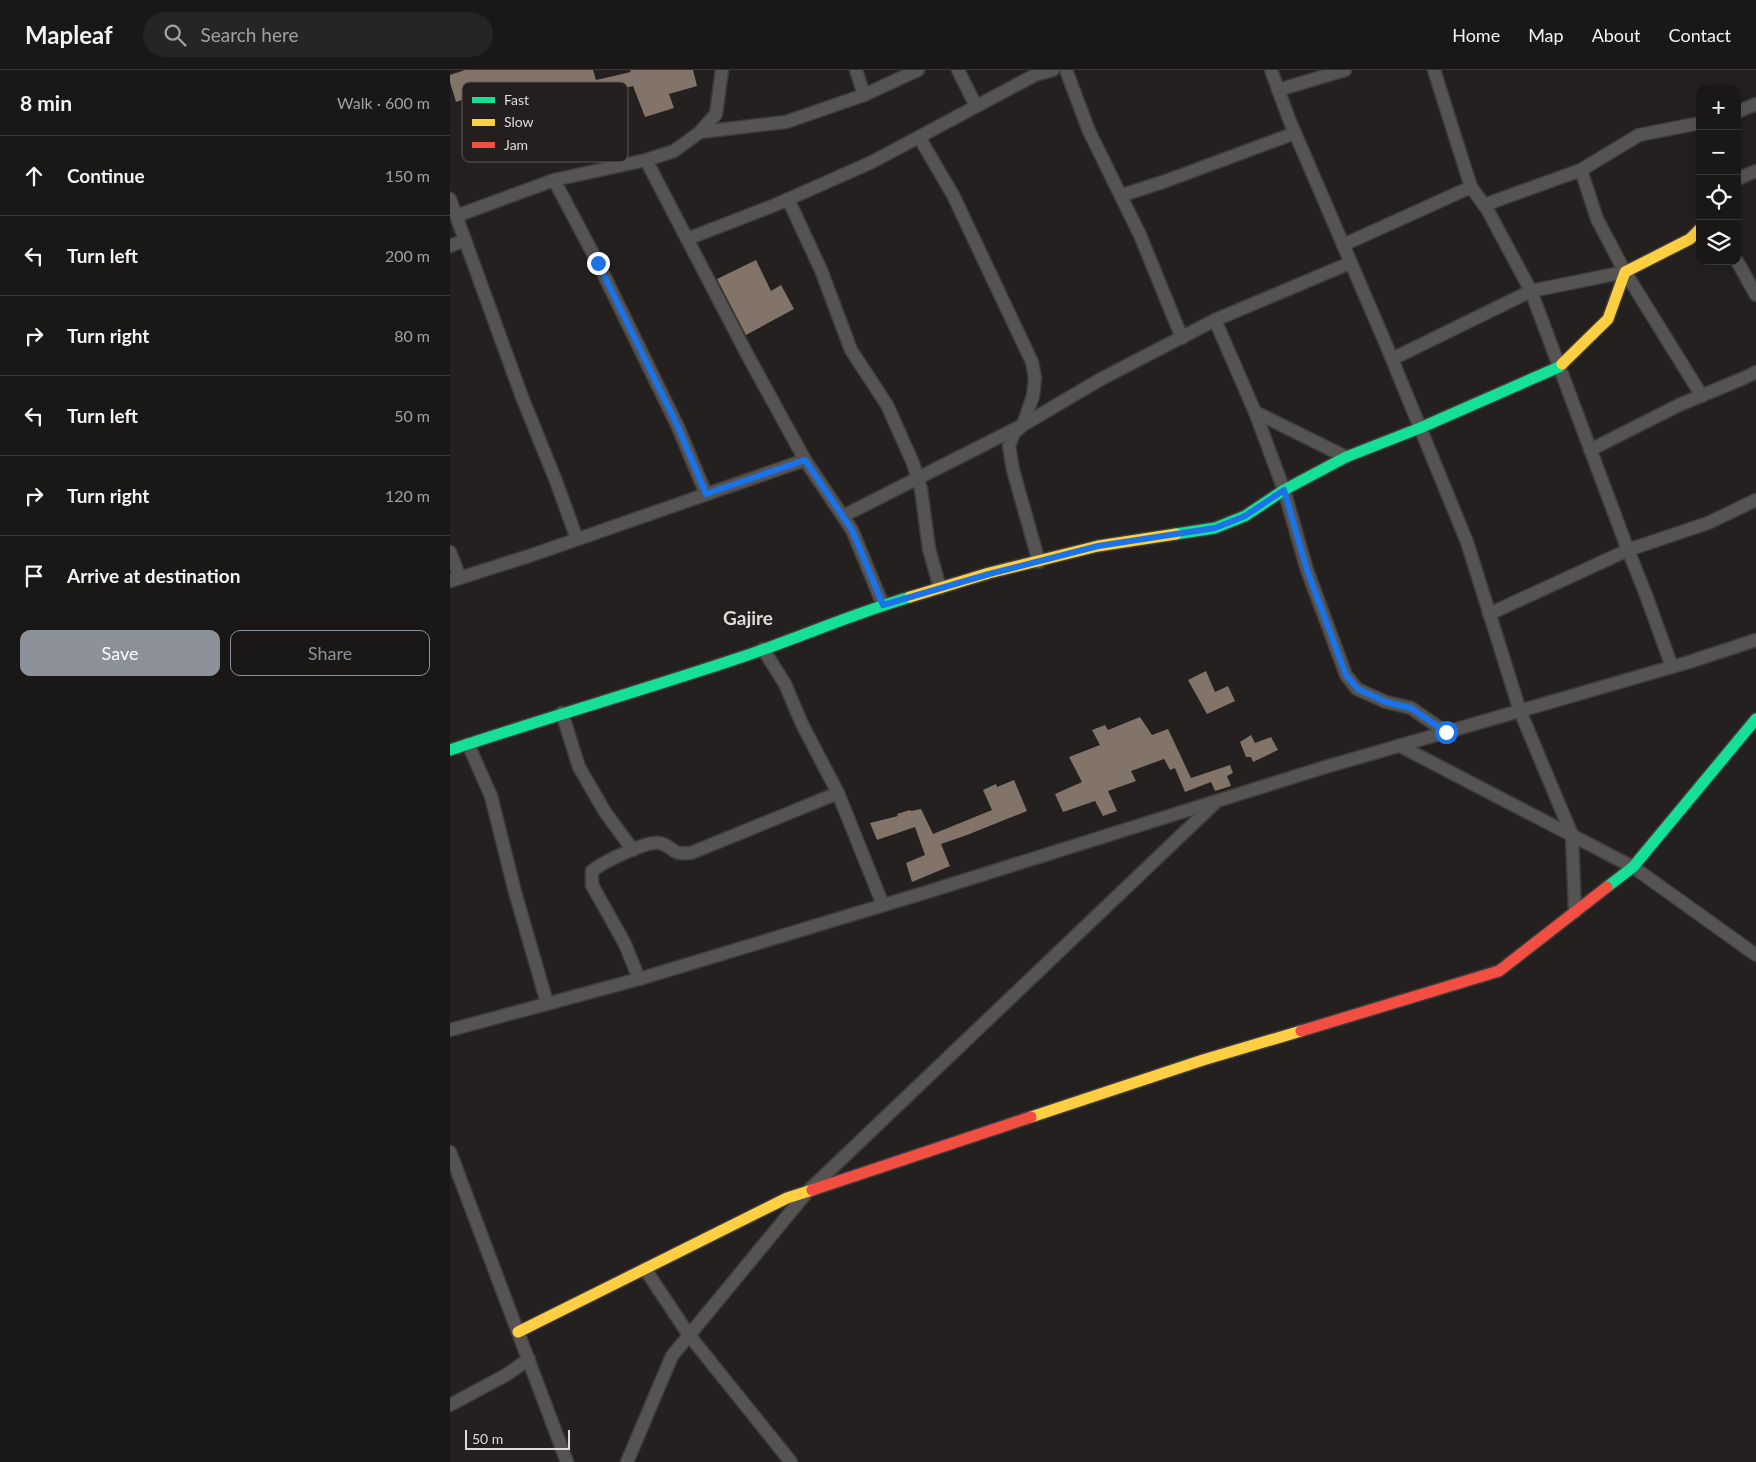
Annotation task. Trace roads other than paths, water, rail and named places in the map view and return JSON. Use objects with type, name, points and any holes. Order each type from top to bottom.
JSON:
[{"type":"street","points":[[456,216],[554,180],[646,160],[674,151],[700,132],[716,114],[722,70]]},
{"type":"street","points":[[856,70],[864,95]]},
{"type":"street","points":[[700,132],[786,122],[864,95],[918,70]]},
{"type":"street","points":[[958,70],[976,106]]},
{"type":"street","points":[[687,239],[788,199],[872,162],[1035,75],[1053,70]]},
{"type":"street","points":[[1066,70],[1089,131],[1122,195],[1182,338]]},
{"type":"street","points":[[1271,70],[1295,133],[1392,359],[1467,542],[1520,711],[1572,835],[1575,912]]},
{"type":"street","points":[[1278,90],[1345,70]]},
{"type":"street","points":[[1434,70],[1471,187],[1484,205],[1531,291],[1672,667]]},
{"type":"street","points":[[1741,110],[1756,104]]},
{"type":"street","points":[[1484,205],[1581,170],[1639,135],[1696,124]]},
{"type":"street","points":[[1122,195],[1163,182],[1295,133]]},
{"type":"street","points":[[919,137],[953,194],[1029,353],[1034,378],[1033,396],[1023,425],[1014,433],[1008,446],[1039,562]]},
{"type":"street","points":[[646,160],[748,356],[805,460],[852,530],[883,605]]},
{"type":"street","points":[[1581,170],[1596,220],[1625,272],[1702,396]]},
{"type":"street","points":[[1741,177],[1756,171]]},
{"type":"street","points":[[554,180],[598,263],[678,427],[706,494]]},
{"type":"street","points":[[1343,245],[1471,187]]},
{"type":"street","points":[[450,199],[577,540]]},
{"type":"street","points":[[788,199],[821,270],[851,350],[887,405],[914,463],[929,549],[940,588]]},
{"type":"street","points":[[1392,359],[1531,291],[1625,272],[1690,239],[1696,233]]},
{"type":"street","points":[[450,246],[465,240]]},
{"type":"street","points":[[843,516],[1023,425],[1101,379],[1215,320],[1350,262]]},
{"type":"street","points":[[1739,265],[1756,295]]},
{"type":"street","points":[[450,750],[562,712],[763,649],[883,605],[940,588],[1098,546],[1215,528],[1245,516],[1284,490],[1346,457],[1420,428],[1559,367],[1608,318],[1625,272]]},
{"type":"street","points":[[1215,320],[1255,412],[1284,490],[1307,570],[1346,675],[1358,689],[1386,702],[1411,708],[1446,732]]},
{"type":"street","points":[[1590,450],[1679,405],[1756,372]]},
{"type":"street","points":[[1255,412],[1346,457]]},
{"type":"street","points":[[450,552],[455,579],[577,540],[805,460]]},
{"type":"street","points":[[1489,614],[1628,550],[1708,523],[1756,500]]},
{"type":"street","points":[[450,1030],[639,979],[1216,801],[1672,667],[1756,640]]},
{"type":"street","points":[[763,649],[784,684],[802,724],[838,793],[883,905]]},
{"type":"street","points":[[562,712],[579,767],[605,812],[633,850]]},
{"type":"street","points":[[518,1332],[787,1198],[1203,1060],[1498,972],[1633,867],[1756,719]]},
{"type":"street","points":[[468,744],[491,796],[515,892],[548,1003]]},
{"type":"street","points":[[1400,746],[1633,867],[1756,955]]},
{"type":"street","points":[[639,979],[625,944],[592,885],[592,871],[600,865],[633,850],[656,842],[666,844],[677,852],[691,854],[838,793]]},
{"type":"street","points":[[627,1462],[672,1356],[808,1192],[1216,801]]},
{"type":"street","points":[[450,1152],[567,1462]]},
{"type":"street","points":[[645,1269],[689,1335],[791,1462]]},
{"type":"street","points":[[450,1405],[529,1359]]},
{"type":"district","name":"Gajire","points":[[748,617]]}]
